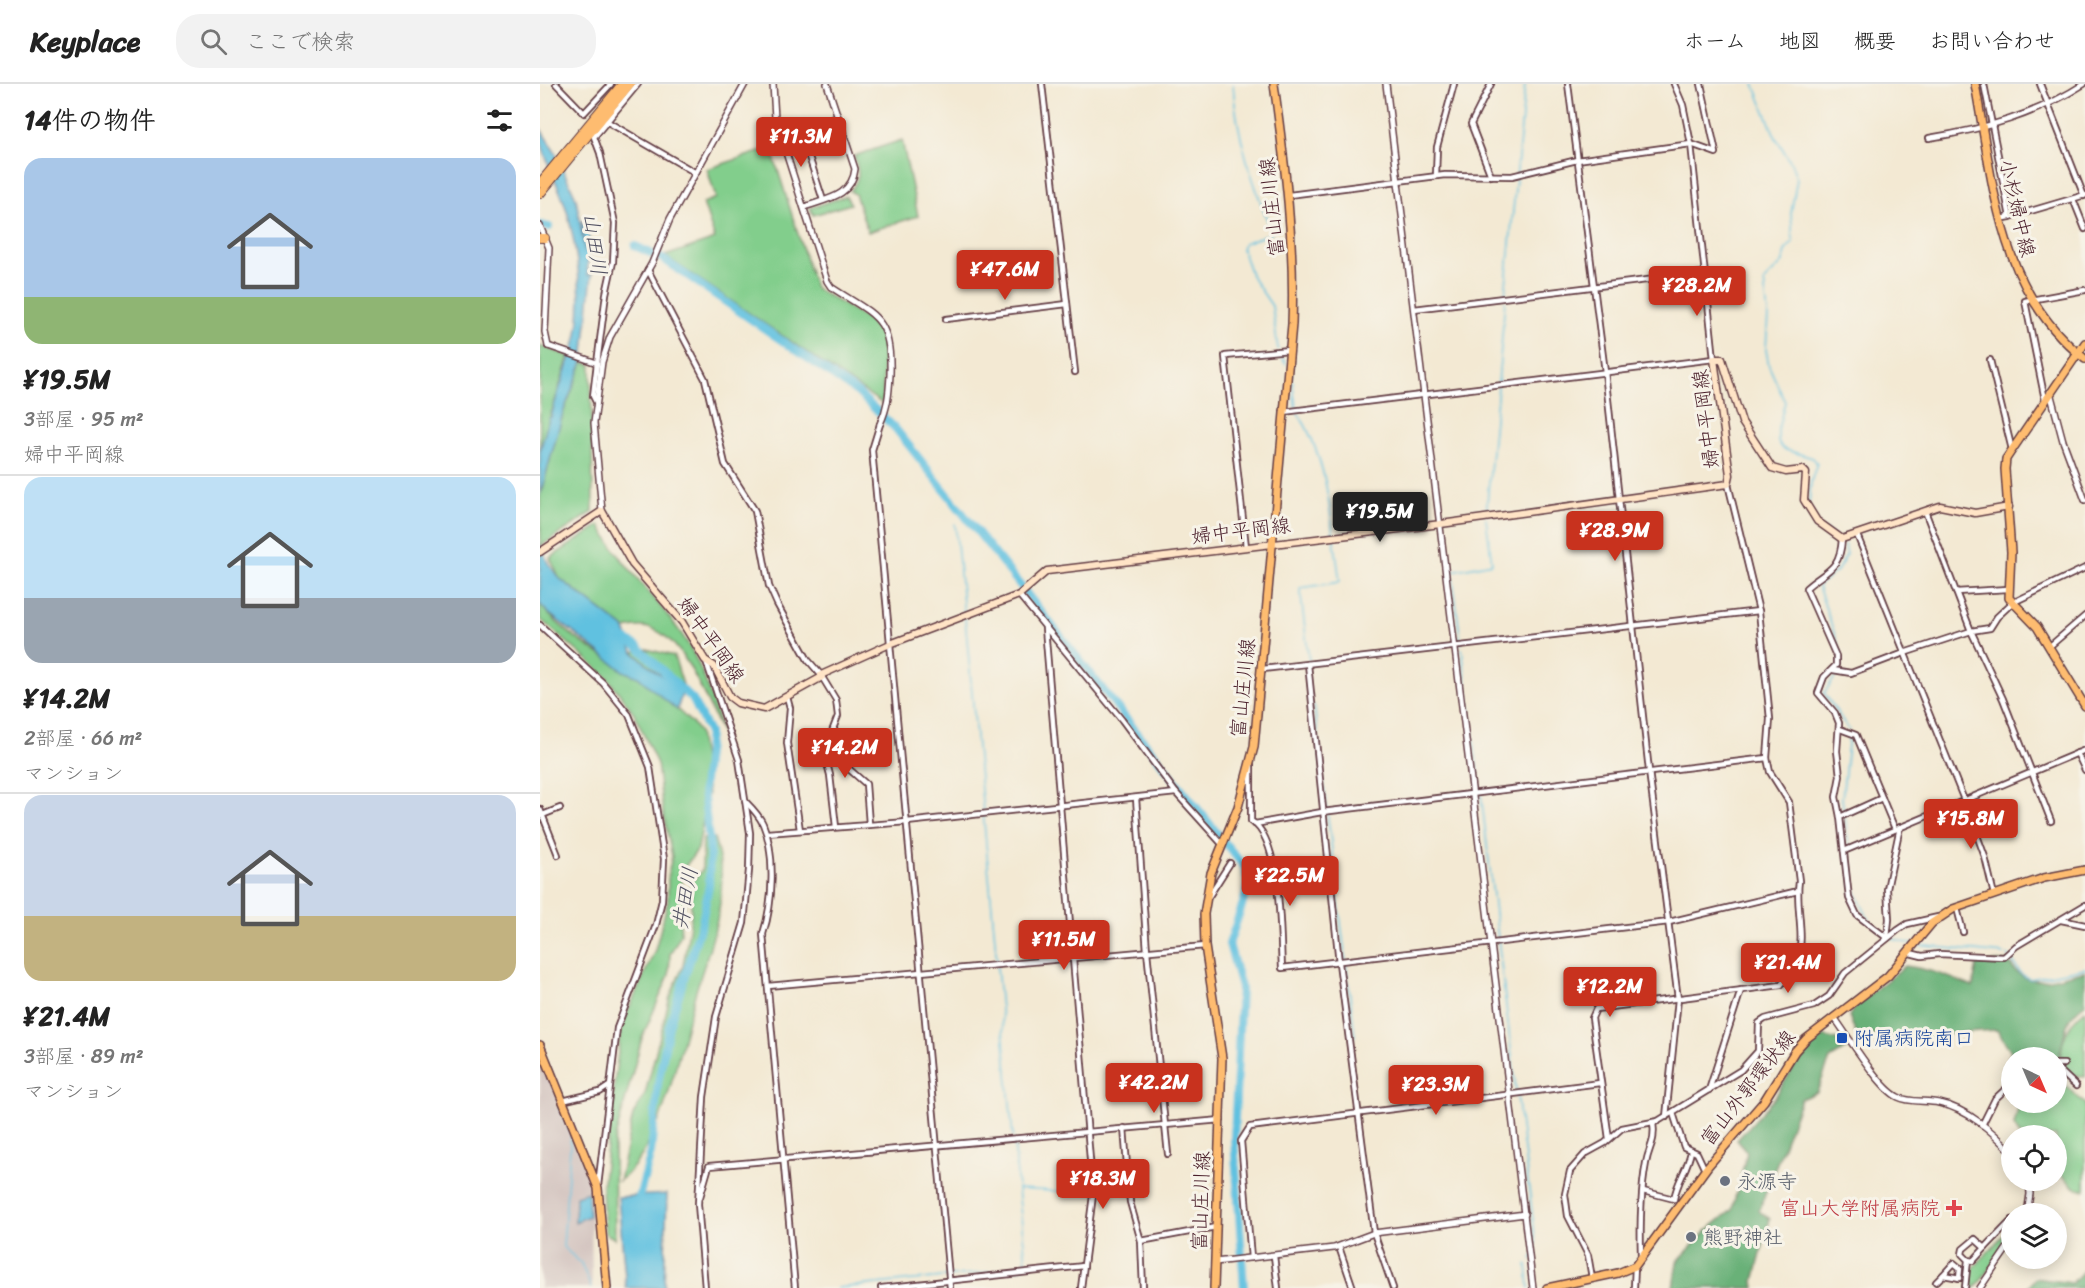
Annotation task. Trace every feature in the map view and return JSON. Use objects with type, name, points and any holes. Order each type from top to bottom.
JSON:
[{"type":"highway","points":[[540,194],[622,84]]},
{"type":"highway","points":[[540,183],[630,84]]},
{"type":"main road","name":"富山庄川線","points":[[1214,1288],[1221,1119],[1221,1046],[1205,946],[1205,901],[1222,844],[1238,807],[1251,759],[1263,669],[1294,268],[1289,195],[1274,84]]},
{"type":"main road","name":"小杉婦中線","points":[[1975,84],[2000,219],[2015,270],[2031,299],[2061,339],[2078,355]]},
{"type":"main road","points":[[2085,343],[2006,459],[2005,470],[2011,552],[2008,589],[2012,603],[2037,627],[2085,706]]},
{"type":"main road","points":[[2078,355],[2085,359]]},
{"type":"main road","points":[[2078,355],[2085,365]]},
{"type":"main road","name":"婦中平岡線","points":[[600,513],[632,564],[682,622],[705,660],[714,666],[730,697],[738,703],[764,709],[822,676],[890,644],[1019,595],[1047,571],[1441,524],[1728,484],[1730,475],[1713,358],[1722,359],[1742,422],[1772,468],[1786,472],[1803,470],[1806,473],[1803,500],[1817,521],[1842,539]]},
{"type":"main road","points":[[1842,539],[1940,506],[1975,513],[2009,507]]},
{"type":"main road","points":[[540,552],[600,513]]},
{"type":"main road","name":"富山外郭環状線","points":[[1547,1288],[1635,1266],[1705,1170],[1764,1101],[1795,1051],[1834,1017],[1888,976],[1939,917],[1958,908],[2044,878],[2085,870]]},
{"type":"main road","points":[[540,1045],[598,1188],[607,1288]]},
{"type":"street","points":[[556,84],[584,114],[611,84]]},
{"type":"street","points":[[596,402],[593,396],[596,362],[606,294],[614,262],[615,223],[600,153],[594,137],[639,84]]},
{"type":"street","points":[[600,513],[595,447],[596,402],[610,337],[648,270],[670,219],[745,84]]},
{"type":"street","points":[[773,84],[775,118],[827,281],[875,316],[889,338],[889,402],[872,450],[950,1288]]},
{"type":"street","points":[[804,207],[843,194],[854,178],[855,169],[827,84]]},
{"type":"street","points":[[1042,84],[1075,372]]},
{"type":"street","points":[[1386,84],[1533,1288]]},
{"type":"street","points":[[1436,176],[1437,147],[1454,84]]},
{"type":"street","points":[[1491,84],[1471,124],[1491,176]]},
{"type":"street","points":[[1568,84],[1592,286],[1605,372],[1649,771],[1678,999],[1666,1117]]},
{"type":"street","points":[[1283,412],[1713,358],[1690,144],[1685,113],[1674,84]]},
{"type":"street","points":[[1289,195],[1436,176],[1529,173],[1577,160],[1690,144],[1716,153],[1701,84]]},
{"type":"street","points":[[1984,84],[2010,217]]},
{"type":"street","points":[[2000,219],[2085,196],[2040,84]]},
{"type":"street","points":[[1929,138],[1992,126],[2048,106],[2084,84]]},
{"type":"street","points":[[780,135],[838,117]]},
{"type":"street","points":[[606,122],[696,173]]},
{"type":"street","points":[[800,129],[823,200]]},
{"type":"street","points":[[2073,199],[2085,229]]},
{"type":"street","points":[[542,234],[550,258],[545,332],[548,346],[596,362]]},
{"type":"street","points":[[648,270],[705,379],[725,464],[756,511],[769,586],[808,660],[822,676],[836,700],[838,716],[834,729],[825,744],[824,752],[830,775],[836,826]]},
{"type":"street","points":[[1414,309],[1703,273]]},
{"type":"street","points":[[2045,399],[2025,302],[2085,290]]},
{"type":"street","points":[[946,319],[1067,304]]},
{"type":"street","points":[[1246,547],[1225,356],[1289,350]]},
{"type":"street","points":[[1990,360],[2012,450]]},
{"type":"street","points":[[2050,392],[2066,452],[2085,500]]},
{"type":"street","points":[[1610,1140],[1592,1018],[1596,1009],[1635,1002],[1678,999],[1781,985],[1797,962],[1801,932],[1797,891],[1799,881],[1789,802],[1770,772],[1767,758],[1770,719],[1759,611],[1728,484]]},
{"type":"street","points":[[1925,511],[1971,631],[2003,699],[2051,821]]},
{"type":"street","points":[[1857,535],[1964,800],[1985,857],[1994,895]]},
{"type":"street","points":[[1842,539],[1835,566],[1830,573],[1806,588],[1814,612],[1834,648],[1836,665],[1824,676],[1818,693],[1835,713],[1840,729],[1837,752],[1840,776],[1836,797],[1844,851],[1845,880],[1853,909],[1868,925],[1887,938]]},
{"type":"street","points":[[1833,670],[1851,673],[1904,652],[1971,631],[1990,628],[1997,617],[2012,603],[2085,568]]},
{"type":"street","points":[[1956,592],[2008,589]]},
{"type":"street","points":[[1019,595],[1122,720],[1176,793],[1222,844]]},
{"type":"street","points":[[1263,669],[1759,611]]},
{"type":"street","points":[[2050,646],[2085,616]]},
{"type":"street","points":[[540,625],[603,683],[629,715],[650,767],[664,859],[662,900],[649,948],[626,999],[617,1028],[598,1188]]},
{"type":"street","points":[[1045,628],[1094,1195],[1081,1288]]},
{"type":"street","points":[[705,660],[739,760],[746,802],[749,870],[744,923],[716,1017],[704,1097],[698,1204],[705,1288]]},
{"type":"street","points":[[1308,664],[1339,963],[1374,1233],[1393,1288]]},
{"type":"street","points":[[787,697],[790,708],[787,743],[800,830]]},
{"type":"street","points":[[834,729],[849,769],[866,784],[869,824]]},
{"type":"street","points":[[1840,729],[1857,735],[1882,798],[1898,828],[1887,889],[1887,938]]},
{"type":"street","points":[[1844,851],[2085,750]]},
{"type":"street","points":[[2078,753],[2085,770]]},
{"type":"street","points":[[1255,824],[1322,812],[1767,758]]},
{"type":"street","points":[[1251,759],[1251,821],[1268,847],[1279,890],[1282,968],[1669,922],[1797,891]]},
{"type":"street","points":[[767,833],[907,822],[1176,793]]},
{"type":"street","points":[[1136,798],[1147,951],[1168,1154]]},
{"type":"street","points":[[1840,817],[1882,798]]},
{"type":"street","points":[[746,802],[758,814],[767,833],[770,882],[763,934],[795,1288]]},
{"type":"street","points":[[541,816],[560,808]]},
{"type":"street","points":[[540,809],[558,855]]},
{"type":"street","points":[[1205,901],[1230,863]]},
{"type":"street","points":[[1910,953],[1922,956],[1939,954],[2004,957],[2016,946],[2085,904]]},
{"type":"street","points":[[1958,908],[1963,932]]},
{"type":"street","points":[[1592,1278],[1588,1255],[1568,1216],[1565,1194],[1570,1171],[1574,1165],[1585,1154],[1610,1140],[1622,1128],[1666,1117],[1752,1060],[1758,1051],[1759,1023],[1765,1018],[1814,1006],[1828,996],[1845,974],[1887,938],[1907,924],[1939,917]]},
{"type":"street","points":[[2061,920],[2085,925]]},
{"type":"street","points":[[768,986],[1205,946]]},
{"type":"street","points":[[1709,1090],[1741,990]]},
{"type":"street","points":[[1834,1017],[1891,1093],[1910,1101],[1954,1108],[1982,1125],[2001,1142]]},
{"type":"street","points":[[2067,1077],[2076,1086]]},
{"type":"street","points":[[1250,1258],[1241,1141],[1250,1127],[1600,1083]]},
{"type":"street","points":[[562,1101],[600,1092],[609,1086]]},
{"type":"street","points":[[1982,1125],[1995,1099],[2001,1093]]},
{"type":"street","points":[[1673,1113],[1684,1147],[1696,1153],[1705,1170]]},
{"type":"street","points":[[698,1204],[709,1166],[1221,1119]]},
{"type":"street","points":[[1641,1260],[1639,1222],[1646,1160],[1655,1138],[1653,1122]]},
{"type":"street","points":[[1124,1128],[1130,1202],[1141,1241],[1143,1288]]},
{"type":"street","points":[[1674,1199],[1678,1184],[1688,1167],[1691,1151]]},
{"type":"street","points":[[1642,1191],[1674,1199],[1682,1204]]},
{"type":"street","points":[[1215,1263],[1339,1247],[1374,1233],[1525,1214]]},
{"type":"street","points":[[1141,1241],[1216,1227]]},
{"type":"street","points":[[1985,1248],[1972,1240],[1962,1254],[1968,1260],[1973,1261],[2001,1231]]},
{"type":"street","points":[[1339,1247],[1353,1288]]},
{"type":"street","points":[[1274,1256],[1278,1288]]},
{"type":"street","points":[[1980,1288],[2001,1257]]},
{"type":"street","points":[[1965,1288],[1968,1260]]},
{"type":"street","points":[[1936,1282],[1954,1263],[1960,1268],[1959,1278]]},
{"type":"street","points":[[881,1288],[1084,1266]]},
{"type":"street","points":[[1634,1288],[1635,1266]]},
{"type":"street","points":[[1943,1275],[1966,1279]]},
{"type":"shaded area","points":[[540,1053],[587,1172],[591,1198],[592,1288],[540,1288]]},
{"type":"green space","points":[[902,140],[918,216],[868,232],[855,194],[850,191],[858,174],[854,156]]},
{"type":"green space","points":[[771,148],[815,288],[869,320],[883,336],[883,404],[665,256],[715,239],[703,203],[716,198],[707,169]]},
{"type":"green space","points":[[846,196],[851,204],[813,215],[810,208]]},
{"type":"green space","points":[[540,346],[569,356],[540,450]]},
{"type":"green space","points":[[583,362],[591,364],[593,512],[541,546],[540,496],[563,413]]},
{"type":"green space","points":[[600,525],[620,557],[678,628],[688,644],[704,677],[723,735],[692,670],[670,641],[658,631],[643,627],[625,629],[559,578],[550,558]]},
{"type":"green space","points":[[540,604],[561,626],[598,653],[644,681],[694,725],[699,732],[708,794],[698,849],[679,875],[683,885],[680,895],[685,904],[680,921],[681,934],[670,954],[669,975],[642,1038],[614,1142],[615,1239],[605,1233],[602,1189],[621,1027],[655,950],[668,901],[668,875],[672,856],[663,812],[657,764],[634,713],[606,676],[540,619]]},
{"type":"green space","points":[[647,649],[674,656],[684,688],[658,673],[633,652]]},
{"type":"green space","points":[[714,838],[720,864],[721,885],[720,905],[714,932],[658,1122],[647,1146],[634,1166],[619,1181],[633,1115],[645,1094],[670,997],[683,966],[691,918],[691,883],[702,870],[703,839]]},
{"type":"green space","points":[[2008,961],[2016,971],[2033,980],[2052,979],[2085,971],[2085,1004],[2077,1010],[2068,1023],[2062,1047],[2008,1047],[1997,1030],[1949,1033],[1934,1039],[1856,1034],[1849,1016],[1856,1005],[1905,966],[1940,974],[1973,987],[1977,964]]},
{"type":"green space","points":[[2085,1010],[2085,1077],[2067,1074],[2067,1047],[2062,1047],[2067,1031]]},
{"type":"green space","points":[[1823,1036],[1840,1041],[1848,1048],[1830,1059],[1817,1092],[1801,1099],[1759,1211],[1770,1219],[1754,1281],[1755,1288],[1673,1288],[1677,1262],[1707,1230],[1732,1210],[1747,1152],[1737,1140],[1773,1100],[1799,1059]]},
{"type":"green space","points":[[2067,1087],[2085,1104],[2085,1190],[2074,1187],[2067,1180],[2067,1125],[2014,1125],[2017,1113],[2067,1113]]},
{"type":"green space","points":[[2001,1237],[2001,1252],[1975,1288],[1968,1288],[1970,1272]]},
{"type":"green space","points":[[2085,1269],[2085,1288],[2027,1288],[2035,1278],[2072,1283]]},
{"type":"water","name":"山田川","points":[[540,128],[555,152],[576,198],[585,253],[582,221],[588,231],[587,268],[588,275],[592,274],[583,362],[563,413],[540,496],[540,451],[574,347],[578,331],[580,298],[575,247],[568,215],[543,149]]},
{"type":"water","points":[[540,544],[548,563],[559,578],[625,629],[633,652],[658,673],[684,688],[677,710],[638,677],[623,671],[547,612],[540,604]]},
{"type":"water","points":[[588,1192],[589,1216],[575,1222],[576,1196]]},
{"type":"water","points":[[667,1194],[664,1288],[626,1288],[618,1197]]},
{"type":"waterway","points":[[1233,84],[1242,142],[1272,233],[1244,243],[1242,249],[1252,277],[1272,306],[1278,349]]},
{"type":"waterway","points":[[1505,296],[1525,84]]},
{"type":"waterway","points":[[1754,84],[1775,136],[1791,163],[1797,179],[1791,213],[1793,242],[1785,251],[1783,262],[1764,281],[1768,314],[1766,350],[1769,366],[1785,402],[1778,429],[1778,442],[1783,449],[1813,458],[1817,463],[1811,482],[1809,503]]},
{"type":"waterway","name":"山田川","points":[[540,225],[549,227]]},
{"type":"waterway","points":[[635,246],[663,259],[858,393],[895,428],[1245,868],[1248,882],[1246,894],[1229,944],[1241,987],[1234,1139],[1244,1288]]},
{"type":"waterway","points":[[1498,383],[1505,301]]},
{"type":"waterway","points":[[1279,354],[1286,364]]},
{"type":"waterway","points":[[1291,369],[1296,409]]},
{"type":"waterway","points":[[1486,514],[1498,387]]},
{"type":"waterway","points":[[1298,413],[1313,441],[1323,471],[1333,534]]},
{"type":"waterway","points":[[1461,644],[1452,571],[1492,563],[1486,519]]},
{"type":"waterway","points":[[955,524],[964,613]]},
{"type":"waterway","points":[[1825,530],[1840,541]]},
{"type":"waterway","points":[[1309,661],[1300,588],[1340,582],[1334,539]]},
{"type":"waterway","points":[[1841,669],[1842,656],[1818,586],[1837,571],[1847,554],[1844,544]]},
{"type":"waterway","points":[[965,618],[997,962]]},
{"type":"waterway","name":"井田川","points":[[622,637],[637,646],[693,700],[709,733],[703,790],[710,847],[709,885],[702,922],[669,1026],[658,1083],[651,1152],[637,1205]]},
{"type":"waterway","points":[[1462,649],[1480,790]]},
{"type":"waterway","points":[[1838,673],[1824,693],[1849,730]]},
{"type":"waterway","points":[[1314,705],[1355,1037]]},
{"type":"waterway","points":[[1844,813],[1842,799],[1849,735]]},
{"type":"waterway","points":[[1481,794],[1516,1091]]},
{"type":"waterway","points":[[1845,818],[1849,846]]},
{"type":"waterway","points":[[1850,850],[1852,885],[1870,922]]},
{"type":"waterway","points":[[1890,938],[1911,944]]},
{"type":"waterway","points":[[1916,945],[2004,954]]},
{"type":"waterway","points":[[2008,955],[2021,974],[2030,979],[2085,968]]},
{"type":"waterway","points":[[997,967],[1013,1136]]},
{"type":"waterway","points":[[1517,1095],[1536,1244],[1536,1253],[1532,1259]]},
{"type":"waterway","points":[[560,1107],[571,1133],[563,1247],[581,1263],[591,1288]]},
{"type":"waterway","points":[[1014,1140],[1018,1189]]},
{"type":"waterway","points":[[838,1288],[1019,1269],[1024,1267],[1026,1262],[1018,1189],[1090,1193]]},
{"type":"waterway","points":[[1527,1265],[1529,1288]]},
{"type":"place","name":"附属病院南口","points":[[1842,1038]]},
{"type":"place","name":"永源寺","points":[[1725,1181]]},
{"type":"place","name":"富山大学附属病院","points":[[1954,1208]]},
{"type":"place","name":"熊野神社","points":[[1691,1237]]}]
